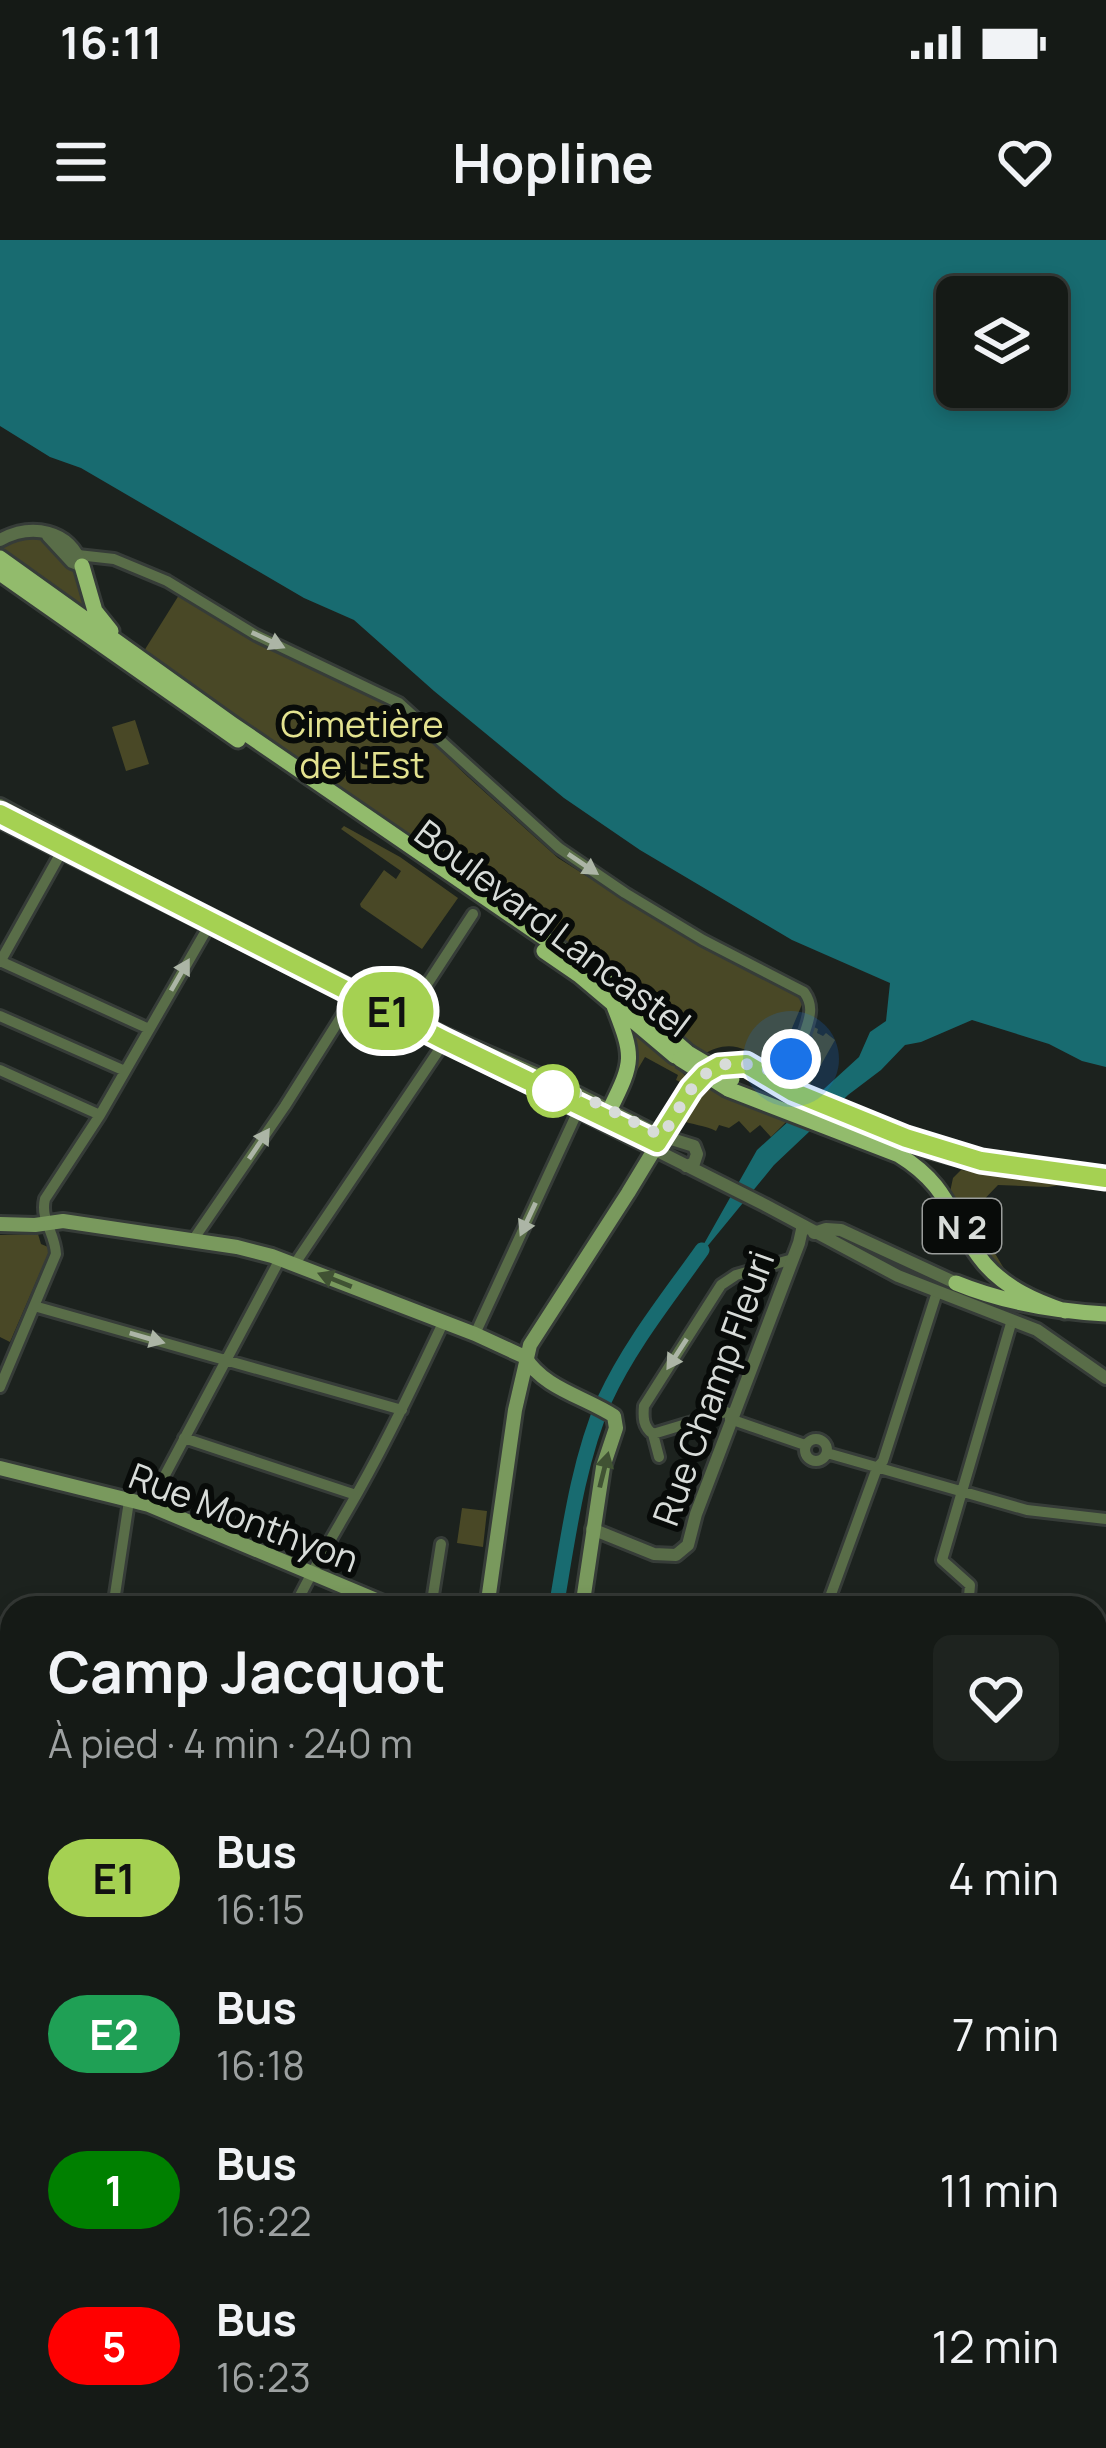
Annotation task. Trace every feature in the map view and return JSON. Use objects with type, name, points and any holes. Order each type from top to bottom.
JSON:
[{"type":"main road","points":[[80,561],[95,611],[118,649]]},
{"type":"main road","name":"N 2","points":[[3,565],[118,649]]},
{"type":"main road","points":[[0,582],[83,638],[118,649]]},
{"type":"main road","name":"Boulevard Lancastel","points":[[118,649],[601,977],[684,1056]]},
{"type":"main road","name":"Boulevard Lancastel","points":[[118,649],[197,712],[552,956],[684,1056],[730,1084],[866,1132],[918,1166],[933,1179],[994,1272],[1023,1294],[1065,1311]]},
{"type":"main road","points":[[608,1118],[630,1066],[613,1004]]},
{"type":"main road","points":[[489,1596],[519,1390],[532,1341],[705,1074],[719,1066],[746,1064],[789,1102]]},
{"type":"main road","name":"N 2","points":[[866,1132],[981,1161],[1106,1178]]},
{"type":"main road","points":[[0,1224],[63,1221],[250,1250],[525,1357],[552,1383],[614,1416],[616,1428],[603,1467],[584,1596]]},
{"type":"main road","points":[[956,1283],[1011,1302],[1065,1311]]},
{"type":"main road","name":"N 2","points":[[1065,1311],[1106,1314]]},
{"type":"main road","points":[[519,1390],[533,1382],[552,1383]]},
{"type":"main road","name":"Rue Monthyon","points":[[0,1468],[149,1505],[366,1596]]},
{"type":"street","points":[[0,540],[26,530],[45,532],[72,562],[114,559],[167,580],[256,635],[399,703],[559,848],[703,940],[804,992],[811,1014],[801,1056],[774,1070],[756,1069]]},
{"type":"street","points":[[80,561],[121,563]]},
{"type":"street","points":[[88,586],[102,564]]},
{"type":"street","points":[[0,805],[353,998],[577,1113],[608,1118]]},
{"type":"street","points":[[0,821],[407,1015],[658,1143],[684,1166],[912,1283],[1048,1336],[1106,1378]]},
{"type":"street","points":[[62,851],[0,961],[149,1029]]},
{"type":"street","points":[[407,1015],[473,914]]},
{"type":"street","points":[[0,1387],[56,1254],[43,1213],[45,1199],[100,1114],[211,921]]},
{"type":"street","points":[[193,1240],[353,998]]},
{"type":"street","points":[[0,1016],[125,1071]]},
{"type":"street","points":[[149,1505],[224,1360],[287,1262],[443,1044]]},
{"type":"street","points":[[0,1070],[100,1114]]},
{"type":"street","points":[[475,1334],[577,1113]]},
{"type":"street","points":[[658,1143],[694,1146],[694,1162],[684,1166]]},
{"type":"street","points":[[809,1229],[841,1230],[956,1283]]},
{"type":"street","name":"Rue Champ Fleuri","points":[[591,1536],[613,1538],[654,1554],[676,1555],[688,1545],[731,1417],[809,1229]]},
{"type":"street","points":[[659,1457],[645,1426],[644,1406],[721,1285],[736,1275],[793,1259]]},
{"type":"street","points":[[830,1596],[883,1461],[937,1292]]},
{"type":"street","points":[[34,1306],[402,1411]]},
{"type":"street","points":[[969,1596],[970,1585],[942,1560],[1012,1320]]},
{"type":"street","points":[[300,1596],[402,1411],[443,1323]]},
{"type":"street","points":[[652,1434],[726,1412],[805,1445],[820,1439],[827,1453],[960,1492],[1027,1510],[1106,1519]]},
{"type":"street","points":[[184,1438],[356,1495]]},
{"type":"street","points":[[115,1596],[128,1501]]},
{"type":"street","points":[[433,1596],[441,1544]]},
{"type":"green space","points":[[45,538],[82,570],[95,618],[0,551],[9,541]]},
{"type":"green space","name":"Cimetière de L'Est","points":[[179,595],[244,636],[390,702],[558,858],[652,917],[799,997],[803,1002],[776,1066],[731,1046],[701,1056],[368,808],[144,651]]},
{"type":"green space","points":[[135,720],[149,764],[126,771],[112,727]]},
{"type":"green space","points":[[344,826],[400,857],[458,898],[422,949],[361,907],[384,870],[396,879],[401,871],[341,829]]},
{"type":"green space","points":[[620,1015],[688,1078],[685,1084],[645,1057],[622,1096]]},
{"type":"green space","points":[[814,1027],[835,1040],[805,1093],[773,1073],[804,1057],[807,1035]]},
{"type":"green space","points":[[704,1083],[789,1119],[771,1137],[760,1125],[750,1133],[739,1121],[729,1128],[719,1125],[716,1131],[680,1120]]},
{"type":"green space","points":[[961,1170],[1067,1184],[998,1185],[971,1213],[1006,1272],[980,1248],[950,1192]]},
{"type":"green space","points":[[38,1234],[49,1252],[10,1342],[0,1337],[0,1235]]},
{"type":"green space","points":[[462,1508],[487,1511],[483,1547],[457,1543]]},
{"type":"water","points":[[0,240],[1106,240],[1106,1067],[972,1020],[905,1045],[774,1165],[692,1265],[757,1150],[859,1057],[870,1032],[886,1021],[890,983],[792,940],[640,850],[564,798],[354,620],[304,598],[81,468],[50,457],[0,426]]},
{"type":"waterway","points":[[558,1596],[580,1476],[605,1399],[638,1341],[702,1250]]},
{"type":"bus line","name":"E1","points":[[0,814],[657,1143],[705,1074],[719,1066],[746,1064],[793,1092],[906,1138],[981,1161],[1106,1178]]},
{"type":"route","points":[[553,1091],[549,1079],[662,1136],[705,1074],[732,1063],[774,1070],[791,1059]]}]
